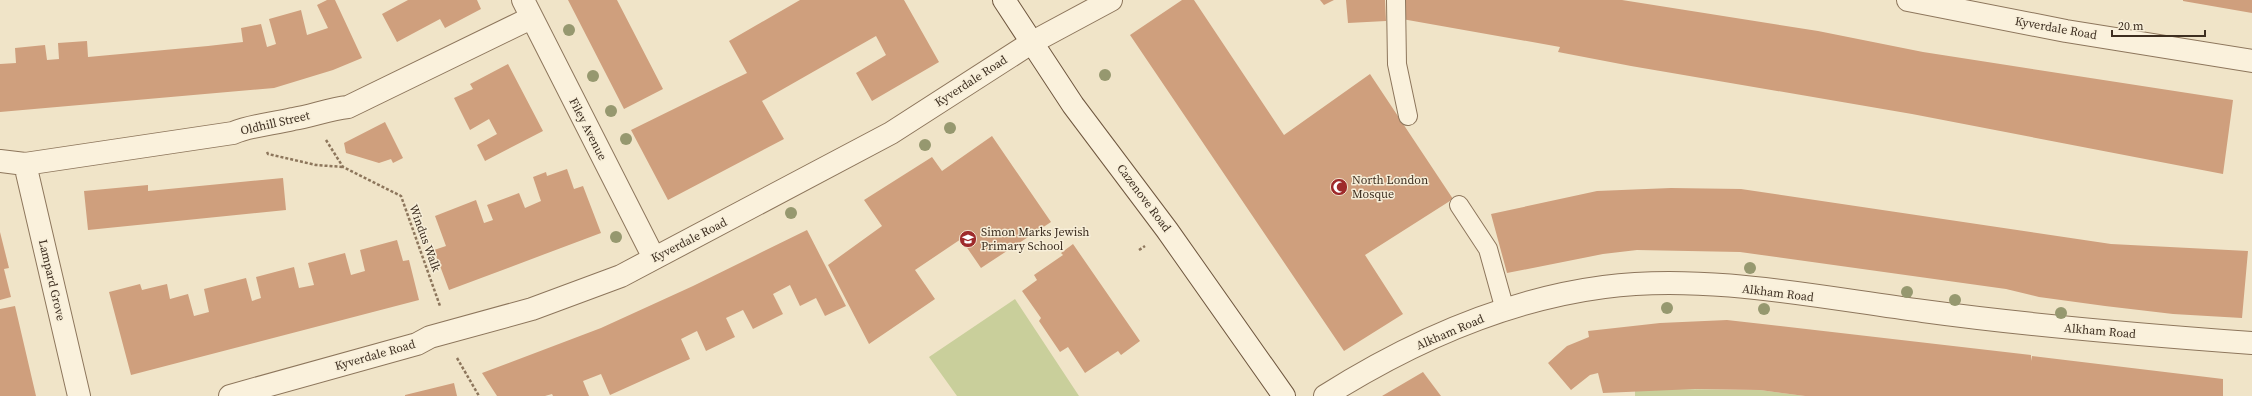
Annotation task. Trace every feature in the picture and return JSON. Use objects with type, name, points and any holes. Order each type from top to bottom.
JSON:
[{"type":"street","name":"Cazenove Road","points":[[1004,0],[1073,105],[1167,230],[1284,396]]},
{"type":"street","name":"Kyverdale Road","points":[[230,396],[416,344],[430,337],[532,309],[621,276],[745,212],[891,133],[1031,43],[1111,0]]},
{"type":"street","name":"Kyverdale Road","points":[[1908,0],[2066,31],[2252,61]]},
{"type":"street","name":"Oldhill Street","points":[[0,161],[25,164],[233,133],[247,127],[294,119],[329,109],[348,107],[527,9]]},
{"type":"street","name":"Filey Avenue","points":[[527,9],[654,258]]},
{"type":"street","name":"Lampard Grove","points":[[25,164],[80,396]]},
{"type":"street","name":"Alkham Road","points":[[1325,396],[1359,374],[1416,346],[1505,310],[1604,287],[1666,283],[1750,289],[2022,324],[2252,344]]},
{"type":"lane","points":[[1396,0],[1397,64],[1408,116]]},
{"type":"lane","points":[[1459,205],[1488,248],[1505,310]]},
{"type":"path","points":[[324,136],[343,167]]},
{"type":"path","name":"Windus Walk","points":[[266,146],[268,154],[316,165],[343,167],[401,196],[443,314]]},
{"type":"path","points":[[456,354],[460,365],[479,396]]},
{"type":"green space","points":[[1015,299],[1079,396],[957,396],[929,357]]},
{"type":"green space","points":[[1635,390],[1760,390],[1805,396],[1635,396]]},
{"type":"building","points":[[327,0],[335,0],[362,58],[333,70],[274,88],[0,112],[0,64],[16,63],[15,48],[45,45],[47,60],[59,59],[58,43],[87,41],[88,57],[208,46],[243,42],[241,28],[261,24],[267,47],[276,44],[269,19],[301,10],[307,35],[328,28],[317,5]]},
{"type":"building","points":[[408,0],[477,0],[481,9],[445,28],[440,19],[397,42],[382,14]]},
{"type":"building","points":[[568,0],[617,0],[663,89],[624,109]]},
{"type":"building","points":[[800,0],[904,0],[939,62],[872,101],[856,73],[886,55],[876,36],[762,101],[784,139],[668,200],[631,130],[747,73],[729,41]]},
{"type":"building","points":[[1182,0],[1194,0],[1284,135],[1370,74],[1453,199],[1365,255],[1403,314],[1344,351],[1130,35]]},
{"type":"building","points":[[1320,0],[1334,0],[1324,5]]},
{"type":"building","points":[[1346,0],[1385,0],[1386,21],[1348,23]]},
{"type":"building","points":[[1405,0],[1622,0],[1818,31],[1923,52],[2233,100],[2223,174],[1912,114],[1631,66],[1558,52],[1560,47],[1402,19]]},
{"type":"building","points":[[2252,0],[2252,13],[2183,1]]},
{"type":"building","points":[[508,64],[543,131],[485,161],[477,145],[497,134],[489,119],[470,130],[454,98],[473,89],[470,84]]},
{"type":"building","points":[[385,122],[403,158],[393,163],[391,159],[379,163],[346,153],[344,143]]},
{"type":"building","points":[[992,136],[1051,222],[981,268],[961,239],[915,270],[935,299],[869,344],[828,265],[882,226],[864,200],[932,157],[942,171]]},
{"type":"building","points":[[567,169],[574,189],[583,186],[601,233],[449,290],[434,250],[446,246],[435,216],[476,200],[484,223],[493,220],[487,205],[519,193],[525,208],[541,201],[533,177],[546,172],[547,176]]},
{"type":"building","points":[[283,178],[286,210],[88,230],[84,191],[148,185],[148,191]]},
{"type":"building","points":[[1671,188],[1741,189],[2111,244],[2248,251],[2242,318],[2173,314],[2105,306],[2039,297],[2006,289],[1740,252],[1637,250],[1603,254],[1507,273],[1491,214],[1597,191]]},
{"type":"building","points":[[807,230],[846,306],[825,316],[816,298],[800,306],[790,285],[773,294],[783,314],[753,329],[743,310],[726,318],[735,337],[706,351],[697,331],[681,339],[690,359],[610,395],[601,374],[583,381],[589,396],[553,396],[552,394],[545,396],[497,396],[482,373],[601,328],[693,286]]},
{"type":"building","points":[[0,232],[9,268],[4,269],[11,297],[0,300]]},
{"type":"building","points":[[397,240],[403,261],[409,260],[419,300],[131,375],[109,292],[140,284],[142,290],[167,284],[170,299],[188,294],[194,316],[209,312],[204,289],[246,278],[252,301],[261,298],[256,277],[294,267],[299,288],[314,285],[308,263],[345,253],[351,275],[365,271],[360,250]]},
{"type":"building","points":[[1073,244],[1140,341],[1121,355],[1118,351],[1085,373],[1068,347],[1060,352],[1039,321],[1041,318],[1022,291],[1037,280],[1034,275],[1063,255],[1061,253]]},
{"type":"building","points":[[15,306],[36,396],[0,396],[0,309]]},
{"type":"building","points":[[1727,320],[2031,355],[2031,361],[2032,356],[2223,379],[2223,396],[1805,396],[1760,390],[1695,389],[1603,393],[1598,373],[1590,375],[1571,390],[1548,363],[1567,346],[1589,337],[1588,331],[1660,323]]},
{"type":"building","points":[[1423,372],[1441,396],[1382,396]]},
{"type":"building","points":[[454,383],[457,396],[405,396],[405,395]]},
{"type":"place","name":"North London Mosque","points":[[1339,187]]},
{"type":"place","name":"Simon Marks Jewish Primary School","points":[[968,239]]}]
